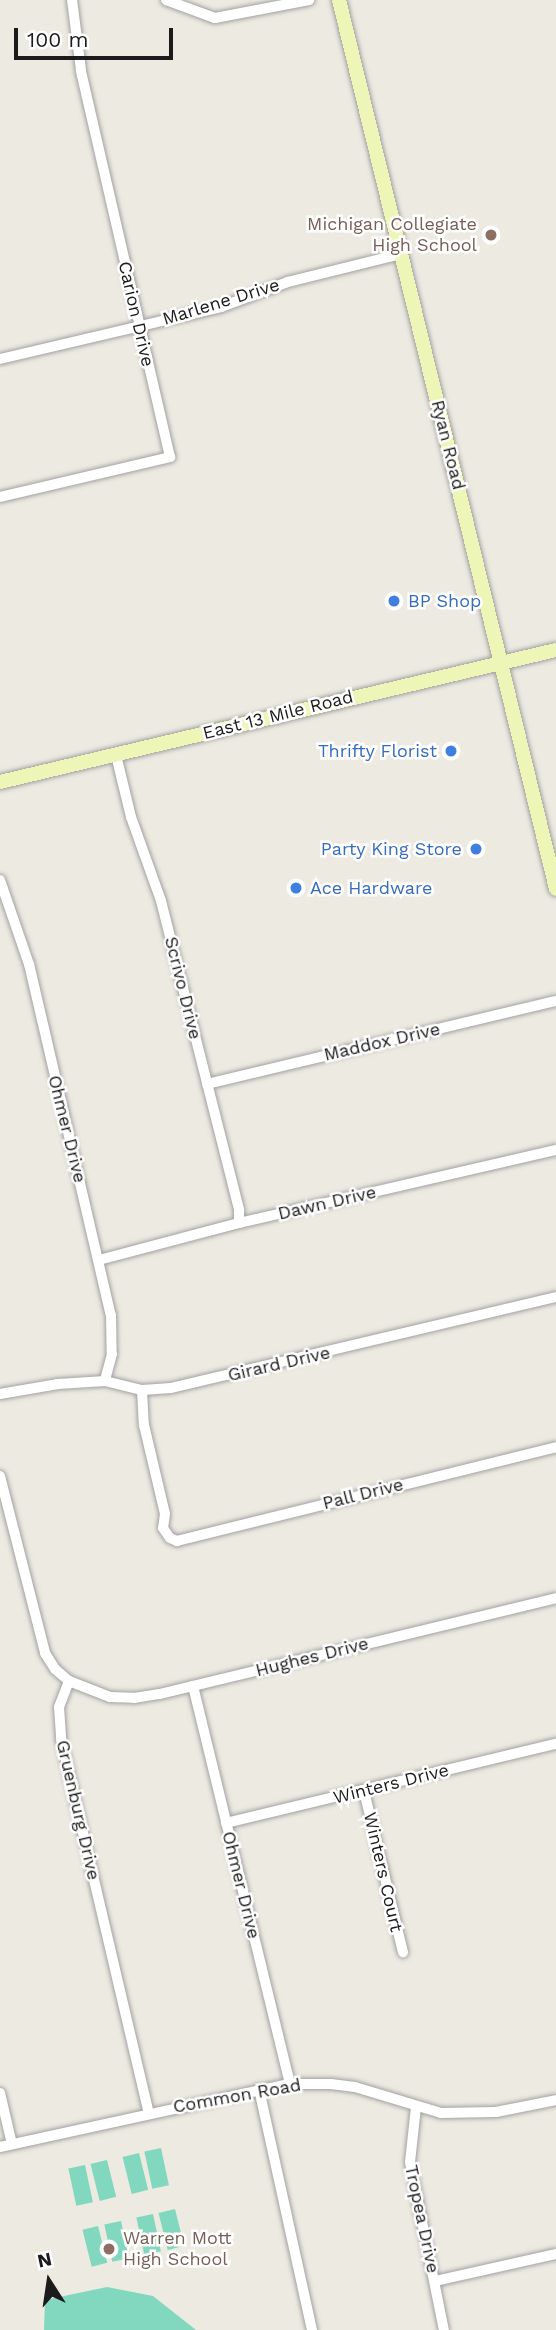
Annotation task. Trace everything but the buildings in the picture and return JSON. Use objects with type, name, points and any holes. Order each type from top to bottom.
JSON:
[{"type":"main road","name":"Ryan Road","points":[[339,0],[556,889]]},
{"type":"main road","name":"East 13 Mile Road","points":[[0,782],[556,650]]},
{"type":"street","name":"Carion Drive","points":[[0,496],[170,457],[80,70],[72,0]]},
{"type":"street","points":[[166,0],[194,13],[215,18],[309,0]]},
{"type":"street","name":"Marlene Drive","points":[[0,359],[221,307],[288,282],[401,254]]},
{"type":"street","name":"Scrivo Drive","points":[[116,755],[134,826],[161,901],[239,1210],[239,1223]]},
{"type":"street","name":"Ohmer Drive","points":[[0,880],[29,964],[99,1260],[113,1330],[105,1381]]},
{"type":"street","name":"Maddox Drive","points":[[207,1084],[556,1001]]},
{"type":"street","name":"Dawn Drive","points":[[99,1260],[239,1223],[556,1150]]},
{"type":"street","name":"Girard Drive","points":[[0,1394],[58,1384],[105,1381],[142,1390],[171,1388],[286,1363],[556,1297]]},
{"type":"street","name":"Pall Drive","points":[[142,1390],[144,1425],[165,1514],[163,1528],[170,1538],[177,1541],[556,1447]]},
{"type":"street","points":[[0,1476],[39,1638],[55,1669],[69,1681]]},
{"type":"street","name":"Hughes Drive","points":[[69,1681],[110,1697],[134,1698],[556,1598]]},
{"type":"street","name":"Gruenburg Drive","points":[[69,1681],[60,1707],[61,1739],[149,2113]]},
{"type":"street","name":"Ohmer Drive","points":[[192,1686],[290,2084]]},
{"type":"street","name":"Winters Drive","points":[[226,1824],[556,1744]]},
{"type":"street","name":"Winters Court","points":[[364,1791],[403,1952]]},
{"type":"street","name":"Common Road","points":[[0,2147],[290,2084],[355,2087],[416,2107],[464,2115],[496,2112],[556,2100]]},
{"type":"street","points":[[259,2089],[312,2330]]},
{"type":"street","points":[[0,2093],[12,2144]]},
{"type":"street","name":"Tropea Drive","points":[[416,2107],[410,2162],[444,2330]]},
{"type":"street","points":[[435,2281],[556,2254]]},
{"type":"green space","points":[[161,2148],[169,2185],[152,2189],[144,2152]]},
{"type":"green space","points":[[139,2153],[148,2190],[132,2194],[123,2157]]},
{"type":"green space","points":[[107,2160],[116,2197],[100,2201],[91,2164]]},
{"type":"green space","points":[[85,2165],[93,2202],[76,2206],[68,2169]]},
{"type":"green space","points":[[175,2209],[184,2246],[168,2250],[159,2213]]},
{"type":"green space","points":[[153,2214],[161,2251],[144,2255],[136,2218]]},
{"type":"green space","points":[[121,2221],[129,2258],[112,2262],[104,2225]]},
{"type":"green space","points":[[98,2226],[107,2263],[92,2267],[82,2230]]},
{"type":"green space","points":[[107,2287],[153,2296],[196,2330],[44,2330],[45,2300]]},
{"type":"place","name":"Michigan Collegiate High School","points":[[491,235]]},
{"type":"place","name":"BP Shop","points":[[394,601]]},
{"type":"place","name":"Thrifty Florist","points":[[451,751]]},
{"type":"place","name":"Party King Store","points":[[476,849]]},
{"type":"place","name":"Ace Hardware","points":[[296,888]]},
{"type":"place","name":"Warren Mott High School","points":[[109,2249]]}]
